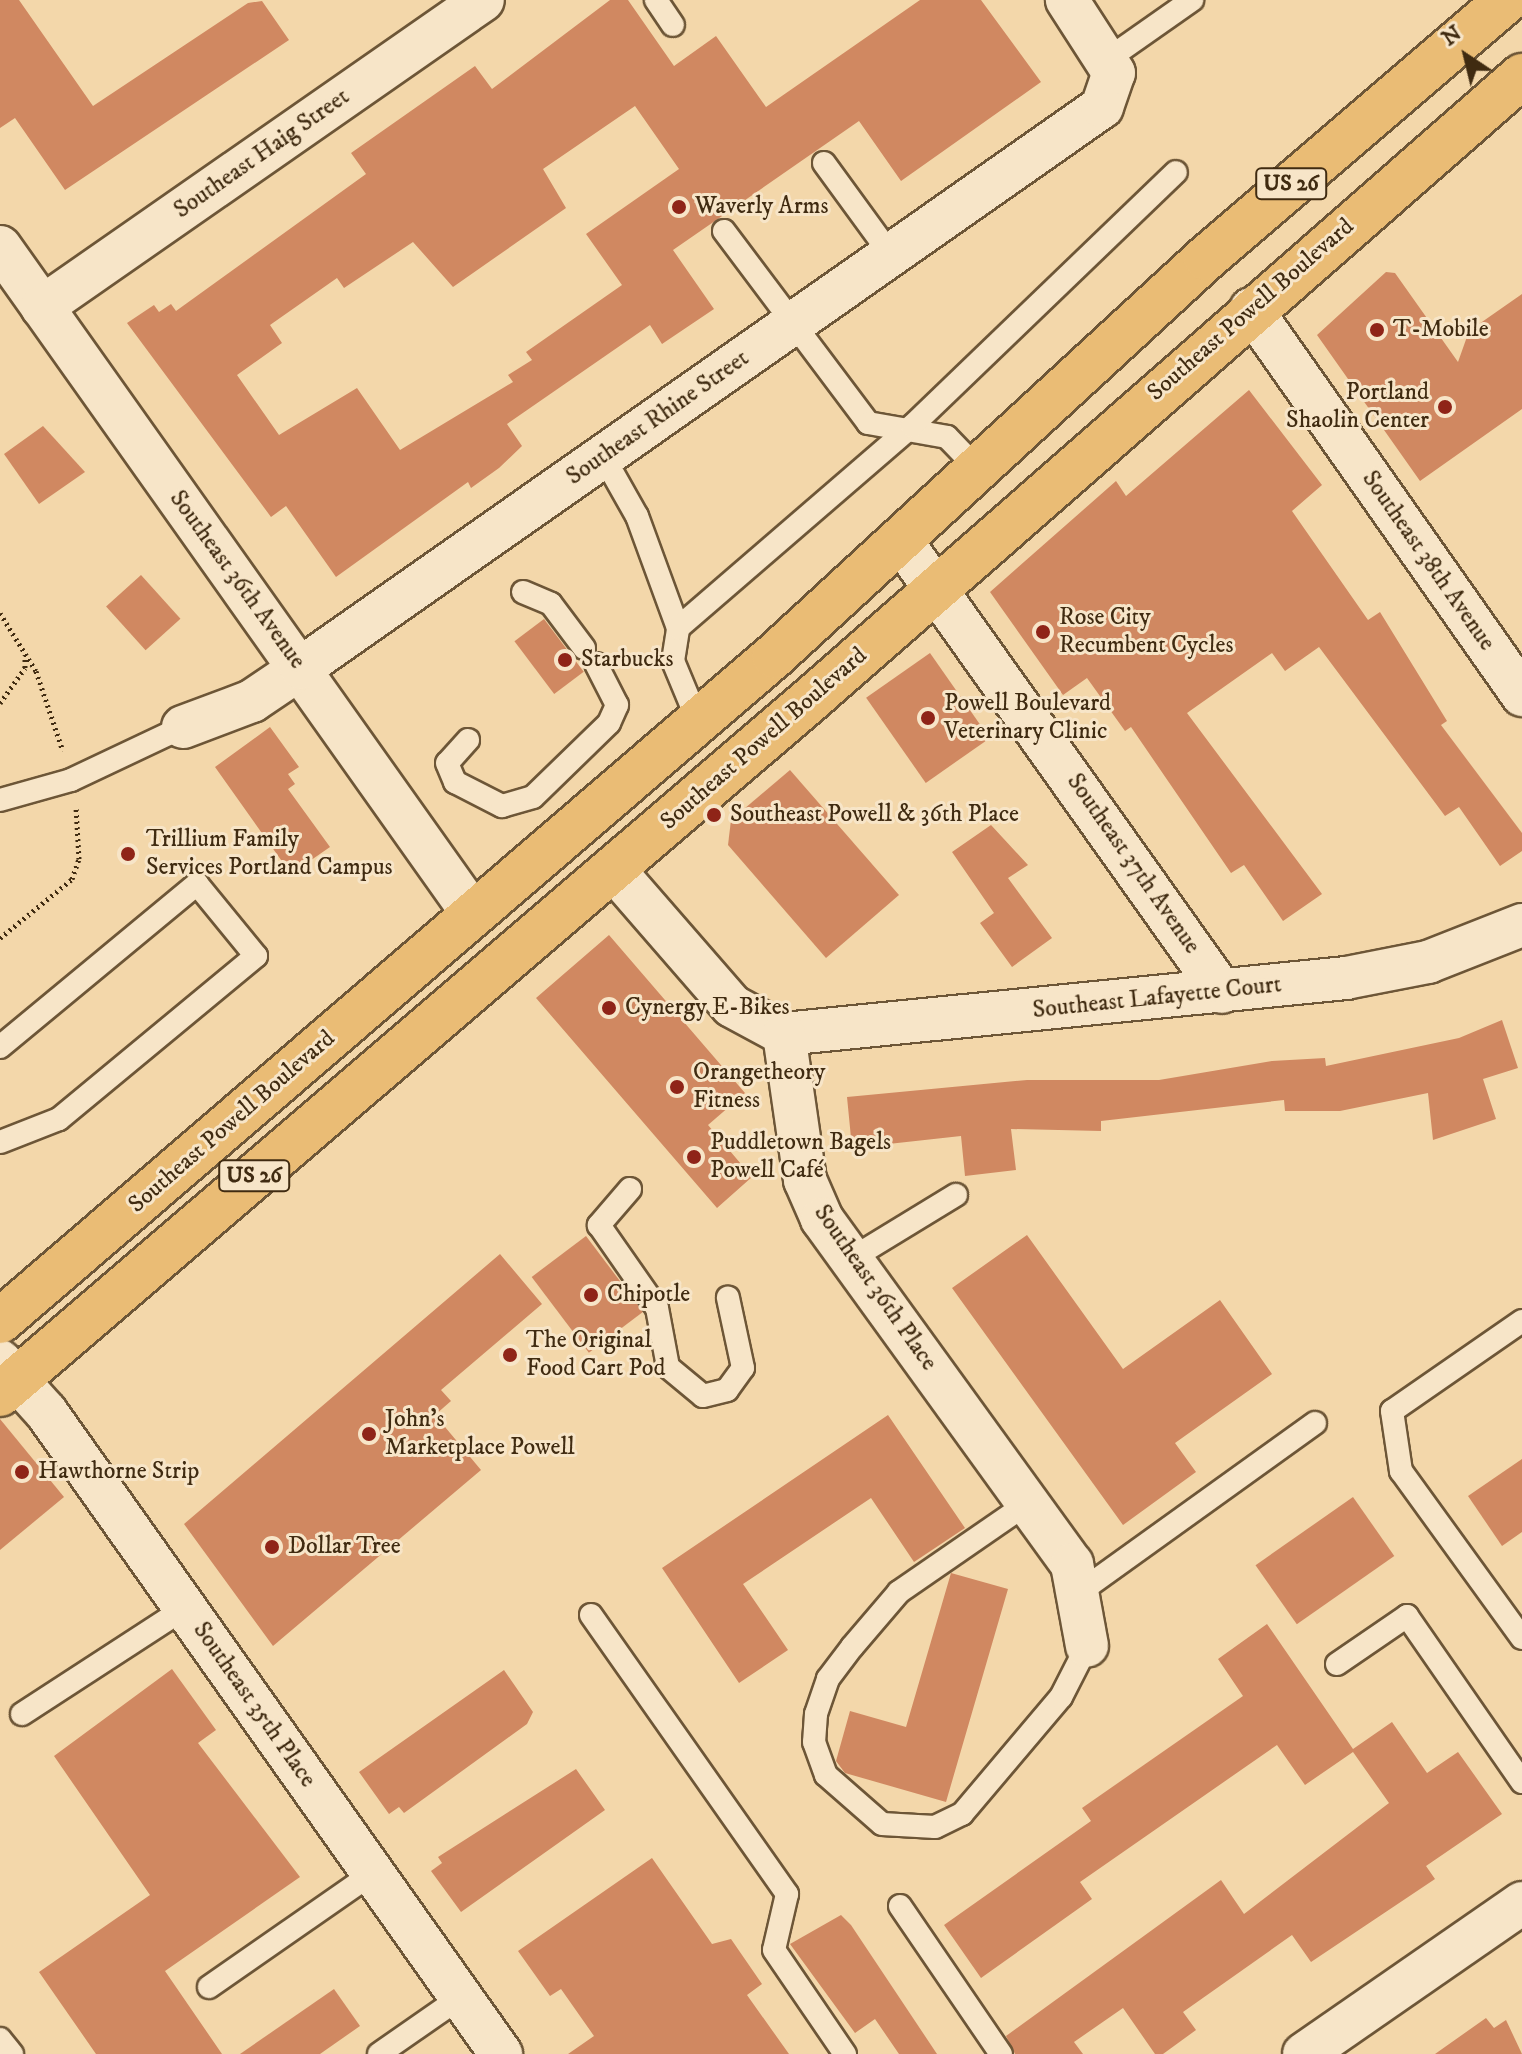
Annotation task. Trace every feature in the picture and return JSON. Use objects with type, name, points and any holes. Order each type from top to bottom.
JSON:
[{"type":"main road","name":"Southeast Powell Boulevard","points":[[0,1321],[698,721],[902,542],[1206,258],[1507,0]]},
{"type":"main road","name":"Southeast Powell Boulevard","points":[[6,1378],[443,1015],[613,869],[938,589],[1251,309],[1522,76]]},
{"type":"main road","points":[[613,869],[614,794]]},
{"type":"main road","points":[[443,1015],[473,914]]},
{"type":"street","name":"Southeast Haig Street","points":[[42,307],[483,0]]},
{"type":"street","points":[[1067,0],[1111,72]]},
{"type":"street","name":"Southeast Rhine Street","points":[[183,727],[252,701],[301,668],[1102,107],[1111,72]]},
{"type":"street","name":"Southeast 36th Avenue","points":[[0,247],[473,914]]},
{"type":"street","name":"Southeast 38th Avenue","points":[[1251,309],[1522,695]]},
{"type":"street","name":"Southeast 37th Avenue","points":[[902,542],[1222,992]]},
{"type":"street","points":[[613,869],[732,1006],[784,1034]]},
{"type":"street","name":"Southeast Lafayette Court","points":[[784,1034],[1222,992],[1428,962],[1522,925]]},
{"type":"street","name":"Southeast 36th Place","points":[[784,1034],[805,1180],[851,1259],[1072,1564],[1087,1646]]},
{"type":"street","name":"Southeast 35th Place","points":[[6,1378],[185,1608],[501,2054]]},
{"type":"street","points":[[1304,2054],[1522,1903]]},
{"type":"lane","points":[[656,0],[673,25]]},
{"type":"lane","points":[[1111,72],[1192,0]]},
{"type":"lane","points":[[824,163],[891,255]]},
{"type":"lane","points":[[678,628],[912,426],[1176,172]]},
{"type":"lane","points":[[724,231],[868,423],[884,431],[912,426],[947,437],[979,470]]},
{"type":"lane","points":[[603,456],[637,516],[678,628],[673,661],[698,721]]},
{"type":"lane","points":[[468,740],[447,763],[455,782],[502,806],[533,797],[609,723],[617,705],[590,656],[551,604],[523,592]]},
{"type":"lane","points":[[0,800],[71,780],[183,727]]},
{"type":"lane","points":[[0,1047],[197,884],[256,956],[59,1119],[0,1142]]},
{"type":"lane","points":[[630,1189],[603,1212],[599,1225],[657,1308],[668,1367],[703,1396],[727,1390],[743,1368],[728,1298]]},
{"type":"lane","points":[[851,1259],[956,1195]]},
{"type":"lane","points":[[1522,1321],[1392,1411],[1401,1471],[1522,1638]]},
{"type":"lane","points":[[1077,1594],[1315,1423]]},
{"type":"lane","points":[[1028,1503],[899,1592],[836,1668],[816,1714],[814,1742],[826,1775],[882,1824],[935,1827],[962,1814],[1061,1697],[1087,1646]]},
{"type":"lane","points":[[22,1714],[185,1608]]},
{"type":"lane","points":[[591,1615],[787,1894],[774,1950],[845,2054]]},
{"type":"lane","points":[[1337,1664],[1407,1616],[1522,1782]]},
{"type":"lane","points":[[209,1987],[373,1873]]},
{"type":"lane","points":[[900,1906],[1001,2054]]},
{"type":"lane","points":[[379,2054],[461,1997]]},
{"type":"lane","points":[[0,2039],[12,2054]]},
{"type":"path","points":[[0,613],[25,654],[25,668],[0,703]]},
{"type":"building","points":[[0,0],[19,0],[93,106],[248,3],[262,1],[289,40],[65,190],[15,118],[0,128]]},
{"type":"building","points":[[610,0],[628,0],[674,66],[716,36],[766,107],[920,0],[981,0],[1041,82],[901,181],[859,121],[673,250],[714,309],[662,344],[650,325],[507,424],[522,446],[499,468],[471,488],[468,482],[336,577],[286,506],[271,517],[127,323],[154,305],[159,312],[171,304],[176,311],[366,174],[351,153],[475,66],[492,89]],"holes":[[[635,106],[679,169],[586,234],[622,285],[526,352],[532,360],[508,375],[513,382],[400,450],[357,388],[279,435],[237,375],[282,343],[270,325],[337,278],[344,288],[413,242],[453,287],[566,208],[543,169]]]},
{"type":"building","points":[[1386,272],[1395,273],[1458,362],[1469,331],[1522,294],[1522,409],[1420,481],[1317,335]]},
{"type":"building","points":[[1249,390],[1322,485],[1292,511],[1368,620],[1380,612],[1447,721],[1441,725],[1522,833],[1522,851],[1500,866],[1459,807],[1445,816],[1319,647],[1285,671],[1272,653],[1187,713],[1322,894],[1283,921],[1244,865],[1231,873],[1131,727],[1125,731],[1087,678],[1063,695],[990,592],[1116,481],[1126,496]]},
{"type":"building","points":[[43,426],[85,472],[39,504],[4,454]]},
{"type":"building","points":[[141,575],[180,619],[146,650],[106,606]]},
{"type":"building","name":"Starbucks","points":[[544,619],[584,672],[554,694],[514,641]]},
{"type":"building","name":"Powell Boulevard Veterinary Clinic","points":[[930,653],[990,738],[926,783],[866,698]]},
{"type":"building","points":[[270,727],[299,767],[288,774],[295,784],[288,789],[330,847],[291,874],[215,767]]},
{"type":"building","points":[[790,770],[899,895],[826,958],[728,845],[731,820]]},
{"type":"building","points":[[991,825],[1028,865],[1008,878],[1052,938],[1012,967],[980,923],[994,913],[952,852]]},
{"type":"building","points":[[609,935],[745,1093],[708,1125],[752,1177],[717,1208],[536,998]]},
{"type":"building","points":[[1502,1020],[1518,1068],[1483,1079],[1496,1119],[1433,1140],[1428,1093],[1340,1111],[1285,1111],[1284,1100],[1101,1121],[1101,1131],[1011,1129],[1016,1170],[965,1176],[961,1136],[852,1148],[847,1097],[1027,1080],[1159,1080],[1272,1061],[1325,1058],[1326,1066],[1459,1038]]},
{"type":"building","points":[[1027,1235],[1123,1369],[1220,1300],[1272,1374],[1175,1443],[1196,1472],[1123,1525],[952,1288]]},
{"type":"building","name":"Chipotle","points":[[586,1236],[643,1312],[589,1353],[532,1277]]},
{"type":"building","points":[[500,1254],[542,1304],[441,1390],[451,1401],[435,1415],[481,1470],[273,1646],[184,1524]]},
{"type":"building","points":[[888,1415],[965,1528],[914,1562],[871,1498],[743,1584],[788,1650],[739,1683],[662,1568]]},
{"type":"building","name":"Hawthorne Strip","points":[[0,1419],[64,1497],[0,1550]]},
{"type":"building","points":[[1522,1459],[1522,1532],[1502,1546],[1468,1496]]},
{"type":"building","points":[[1353,1497],[1394,1556],[1297,1624],[1256,1565]]},
{"type":"building","points":[[951,1573],[1008,1589],[946,1802],[845,1773],[836,1761],[850,1711],[906,1727]]},
{"type":"building","points":[[1267,1624],[1353,1749],[1392,1722],[1427,1773],[1458,1752],[1502,1814],[1426,1866],[1435,1879],[1311,1962],[1292,1935],[1183,2012],[1196,2030],[1163,2054],[1155,2054],[1123,2008],[1074,2042],[1083,2054],[1015,2054],[1006,2036],[1221,1880],[1244,1914],[1389,1803],[1353,1752],[1305,1785],[1277,1745],[1080,1882],[1092,1899],[981,1978],[944,1925],[1091,1821],[1082,1808],[1243,1696],[1218,1659]]},
{"type":"building","points":[[172,1669],[216,1730],[198,1743],[300,1877],[165,1971],[222,2054],[96,2054],[39,1972],[150,1895],[54,1756]]},
{"type":"building","points":[[504,1670],[533,1712],[527,1724],[404,1813],[399,1807],[389,1814],[359,1772]]},
{"type":"building","points":[[576,1769],[605,1810],[461,1912],[431,1871],[442,1863],[438,1857]]},
{"type":"building","points":[[652,1858],[712,1944],[731,1939],[762,1984],[747,1995],[789,2054],[568,2054],[594,2036],[561,1989],[550,1996],[518,1951]]},
{"type":"building","points":[[841,1915],[851,1925],[937,2054],[899,2054],[875,2019],[855,2033],[790,1944]]},
{"type":"building","points":[[334,1989],[360,2026],[320,2054],[240,2054]]},
{"type":"building","points":[[1486,2018],[1494,2028],[1506,2020],[1522,2054],[1435,2054]]},
{"type":"place","name":"Waverly Arms","points":[[679,207]]},
{"type":"place","name":"T-Mobile","points":[[1377,330]]},
{"type":"place","name":"Portland Shaolin Center","points":[[1445,407]]},
{"type":"place","name":"Rose City Recumbent Cycles","points":[[1043,632]]},
{"type":"place","name":"Starbucks","points":[[565,660]]},
{"type":"place","name":"Powell Boulevard Veterinary Clinic","points":[[928,718]]},
{"type":"place","name":"Southeast Powell & 36th Place","points":[[714,815]]},
{"type":"place","name":"Trillium Family Services Portland Campus","points":[[128,854]]},
{"type":"place","name":"Cynergy E-Bikes","points":[[609,1008]]},
{"type":"place","name":"Orangetheory Fitness","points":[[677,1087]]},
{"type":"place","name":"Puddletown Bagels Powell Café","points":[[694,1157]]},
{"type":"place","name":"Chipotle","points":[[591,1295]]},
{"type":"place","name":"The Original Food Cart Pod","points":[[510,1355]]},
{"type":"place","name":"John's Marketplace Powell","points":[[369,1434]]},
{"type":"place","name":"Hawthorne Strip","points":[[22,1472]]},
{"type":"place","name":"Dollar Tree","points":[[272,1547]]}]
